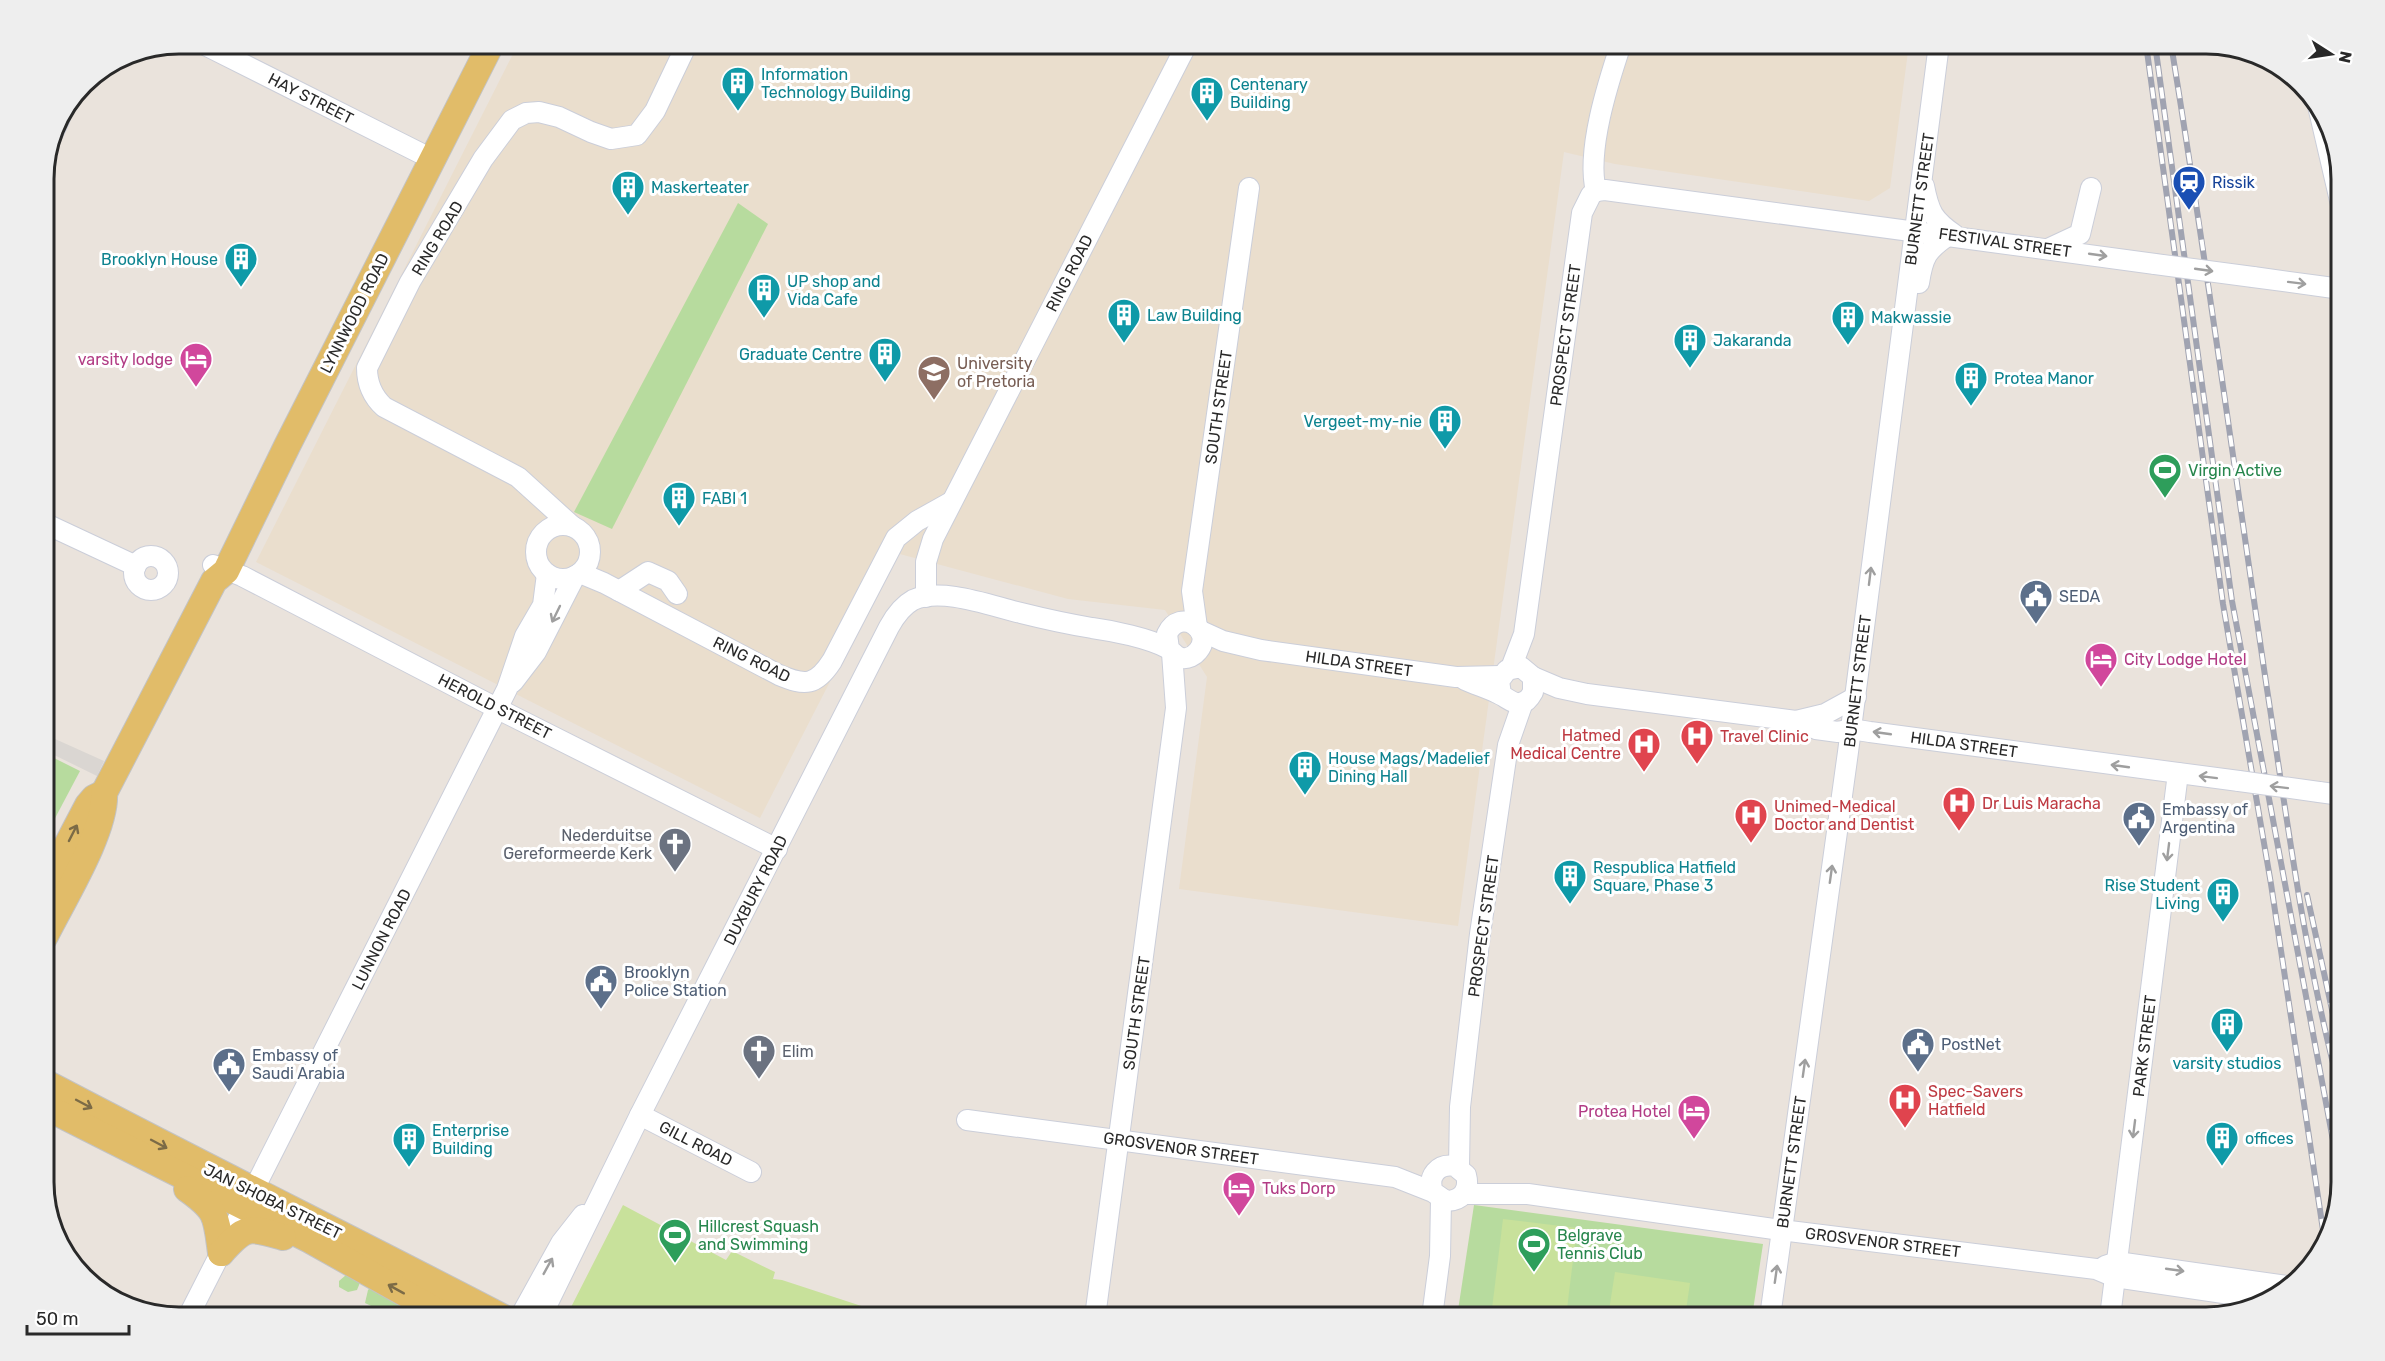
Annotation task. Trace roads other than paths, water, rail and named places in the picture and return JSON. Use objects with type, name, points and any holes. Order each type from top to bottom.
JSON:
[{"type":"main road","name":"LYNNWOOD ROAD","points":[[218,572],[227,534],[470,54]]},
{"type":"main road","name":"LYNNWOOD ROAD","points":[[54,918],[98,828],[105,804],[104,793],[218,572],[287,446],[486,54]]},
{"type":"main road","name":"LYNNWOOD ROAD","points":[[54,871],[88,805],[94,798],[104,793]]},
{"type":"main road","name":"JAN SHOBA STREET","points":[[54,1087],[195,1162],[249,1198]]},
{"type":"main road","name":"JAN SHOBA STREET","points":[[54,1111],[161,1165],[249,1198],[481,1307]]},
{"type":"main road","points":[[161,1165],[212,1210],[218,1224],[221,1253]]},
{"type":"main road","points":[[249,1198],[301,1230],[313,1242]]},
{"type":"main road","points":[[221,1253],[237,1236],[247,1230],[260,1230],[313,1242]]},
{"type":"main road","name":"JAN SHOBA STREET","points":[[313,1242],[429,1307]]},
{"type":"street","name":"HAY STREET","points":[[223,54],[420,153]]},
{"type":"street","name":"RING ROAD","points":[[572,526],[518,477],[384,407],[371,391],[367,379],[367,368],[410,282],[483,159],[512,120],[526,113],[539,112],[559,117],[611,139],[637,135],[655,111],[682,54]]},
{"type":"street","name":"RING ROAD","points":[[927,597],[925,573],[928,550],[1182,54]]},
{"type":"street","points":[[1596,191],[1592,165],[1608,88],[1618,54]]},
{"type":"street","name":"BURNETT STREET","points":[[1771,1307],[1856,697],[1894,384],[1939,54]]},
{"type":"street","points":[[1894,384],[1907,357],[1922,262],[1929,251],[1953,235],[1933,217],[1928,206],[1922,175]]},
{"type":"street","name":"SOUTH STREET","points":[[1096,1307],[1176,708],[1172,639],[1192,591],[1249,188]]},
{"type":"street","points":[[2050,248],[2080,234],[2091,188]]},
{"type":"street","name":"FESTIVAL STREET","points":[[1596,191],[1605,190],[1953,235],[2331,288]]},
{"type":"street","name":"PROSPECT STREET","points":[[1433,1307],[1453,1188],[1478,952],[1582,213],[1591,195],[1596,191]]},
{"type":"street","points":[[541,536],[555,526],[572,526],[584,536],[589,545],[589,560],[578,575],[560,579],[547,574],[539,566],[536,556],[544,520],[542,500]]},
{"type":"street","name":"RING ROAD","points":[[578,575],[619,591],[779,675],[801,682],[815,681],[831,661],[896,538],[917,521],[951,502]]},
{"type":"street","points":[[54,528],[136,566]]},
{"type":"street","name":"HEROLD STREET","points":[[218,572],[242,576],[497,709],[777,849]]},
{"type":"street","points":[[619,591],[648,572],[668,581],[677,594]]},
{"type":"street","name":"LUNNON ROAD","points":[[193,1307],[507,689],[525,636],[543,605],[547,574]]},
{"type":"street","name":"LUNNON ROAD","points":[[507,689],[540,646],[578,575]]},
{"type":"street","name":"SOUTH STREET","points":[[1192,591],[1199,629]]},
{"type":"street","points":[[927,597],[942,596],[1059,622],[1172,639]]},
{"type":"street","name":"DUXBURY ROAD","points":[[546,1307],[598,1198],[889,627],[904,606],[914,600],[927,597]]},
{"type":"street","points":[[1187,622],[1199,629],[1203,641],[1196,653],[1180,658],[1172,639],[1187,622]]},
{"type":"street","name":"HILDA STREET","points":[[1199,629],[1223,641],[1261,650],[1517,686],[1796,721],[1816,729],[1838,732],[1851,729],[2331,794]]},
{"type":"street","name":"HILDA STREET","points":[[1196,653],[1261,650]]},
{"type":"street","name":"SOUTH STREET","points":[[1176,708],[1196,653]]},
{"type":"street","points":[[1796,721],[1825,714],[1856,697]]},
{"type":"street","name":"PARK STREET","points":[[2111,1307],[2178,774]]},
{"type":"street","name":"PROSPECT STREET","points":[[1453,1188],[1431,1182],[1452,1138],[1460,1107]]},
{"type":"street","name":"GILL ROAD","points":[[640,1115],[751,1172]]},
{"type":"street","name":"GROSVENOR STREET","points":[[967,1120],[1395,1177],[1453,1188],[1528,1194],[1781,1230],[2096,1269],[2276,1285]]},
{"type":"street","name":"GROSVENOR STREET","points":[[1395,1177],[1437,1170]]},
{"type":"street","name":"DUXBURY ROAD","points":[[526,1307],[561,1243],[598,1198]]},
{"type":"street","name":"GROSVENOR STREET","points":[[2116,1269],[2255,1297]]},
{"type":"railway","points":[[2147,54],[2223,604],[2271,884],[2322,1226]]},
{"type":"railway","points":[[2156,54],[2232,601],[2331,1130]]},
{"type":"railway","points":[[2173,54],[2290,842],[2307,943],[2331,1056]]},
{"type":"railway","points":[[2307,895],[2331,1005]]},
{"type":"place","name":"Information Technology Building","points":[[738,112]]},
{"type":"place","name":"Centenary Building","points":[[1207,122]]},
{"type":"place","name":"Rissik","points":[[2189,211]]},
{"type":"place","name":"Maskerteater","points":[[628,216]]},
{"type":"place","name":"Brooklyn House","points":[[241,288]]},
{"type":"place","name":"UP shop and Vida Cafe","points":[[764,319]]},
{"type":"place","name":"Law Building","points":[[1124,344]]},
{"type":"place","name":"Makwassie","points":[[1848,346]]},
{"type":"place","name":"Jakaranda","points":[[1690,369]]},
{"type":"place","name":"Graduate Centre","points":[[885,383]]},
{"type":"place","name":"varsity lodge","points":[[196,388]]},
{"type":"place","name":"University of Pretoria","points":[[934,401]]},
{"type":"place","name":"Protea Manor","points":[[1971,407]]},
{"type":"place","name":"Vergeet-my-nie","points":[[1445,450]]},
{"type":"place","name":"Virgin Active","points":[[2165,499]]},
{"type":"place","name":"FABI 1","points":[[679,527]]},
{"type":"place","name":"SEDA","points":[[2036,625]]},
{"type":"place","name":"City Lodge Hotel","points":[[2101,688]]},
{"type":"place","name":"Travel Clinic","points":[[1697,765]]},
{"type":"place","name":"Hatmed Medical Centre","points":[[1644,773]]},
{"type":"place","name":"House Mags/Madelief Dining Hall","points":[[1305,796]]},
{"type":"place","name":"Dr Luis Maracha","points":[[1959,832]]},
{"type":"place","name":"Unimed-Medical Doctor and Dentist","points":[[1751,844]]},
{"type":"place","name":"Embassy of Argentina","points":[[2139,847]]},
{"type":"place","name":"Nederduitse Gereformeerde Kerk","points":[[675,873]]},
{"type":"place","name":"Respublica Hatfield Square, Phase 3","points":[[1570,905]]},
{"type":"place","name":"Rise Student Living","points":[[2223,923]]},
{"type":"place","name":"Brooklyn Police Station","points":[[601,1010]]},
{"type":"place","name":"varsity studios","points":[[2227,1053]]},
{"type":"place","name":"PostNet","points":[[1918,1073]]},
{"type":"place","name":"Elim","points":[[759,1080]]},
{"type":"place","name":"Embassy of Saudi Arabia","points":[[229,1093]]},
{"type":"place","name":"Spec-Savers Hatfield","points":[[1905,1129]]},
{"type":"place","name":"Protea Hotel","points":[[1694,1140]]},
{"type":"place","name":"offices","points":[[2222,1167]]},
{"type":"place","name":"Enterprise Building","points":[[409,1168]]},
{"type":"place","name":"Tuks Dorp","points":[[1239,1217]]},
{"type":"place","name":"Hillcrest Squash and Swimming","points":[[675,1264]]},
{"type":"place","name":"Belgrave Tennis Club","points":[[1534,1273]]}]
